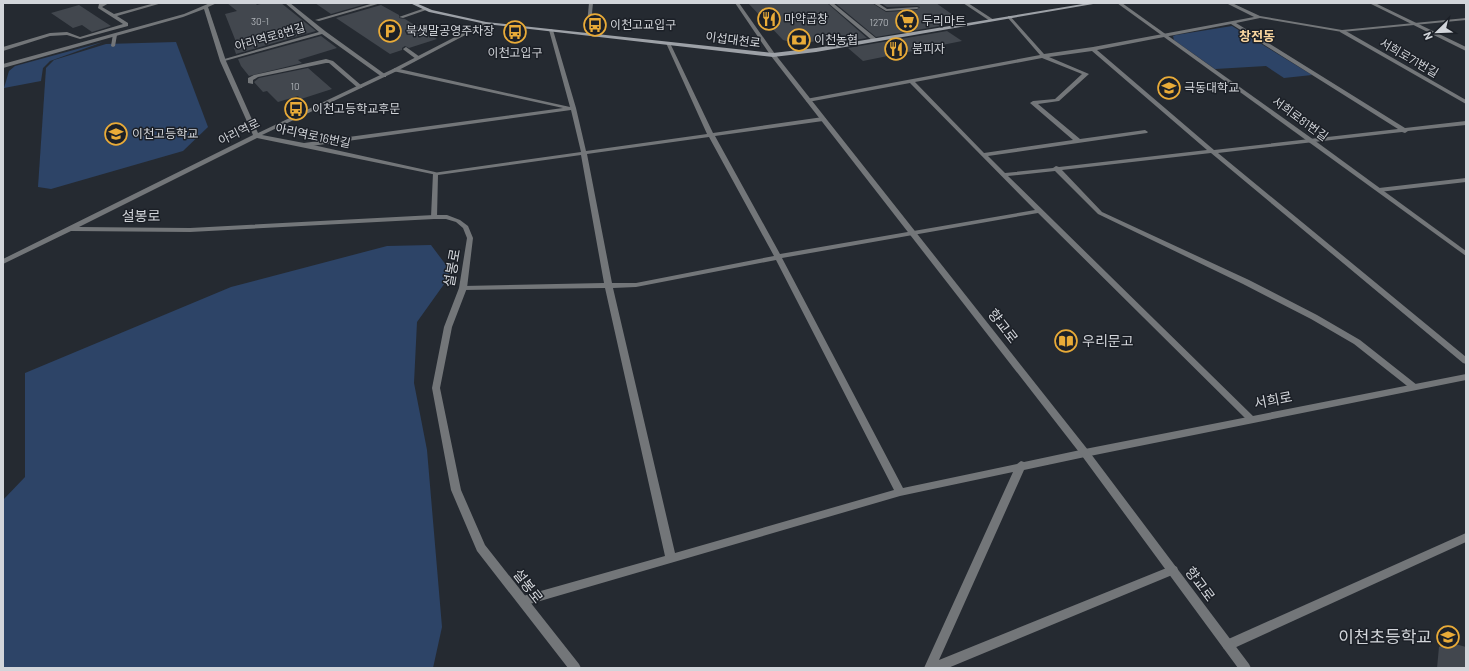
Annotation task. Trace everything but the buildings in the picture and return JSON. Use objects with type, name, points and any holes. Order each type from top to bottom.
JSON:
[{"type":"main road","name":"이섭대천로","points":[[412,3],[427,9],[486,23],[773,55],[875,40],[1096,3]]},
{"type":"street","points":[[3,49],[57,34],[69,33],[77,38],[82,38],[126,24],[100,7],[107,3]]},
{"type":"street","points":[[113,16],[160,3]]},
{"type":"street","points":[[4,67],[186,15],[205,4],[215,3]]},
{"type":"street","name":"아리역로8번길","points":[[287,3],[323,32],[384,76]]},
{"type":"street","points":[[317,20],[379,3]]},
{"type":"street","points":[[588,34],[591,3]]},
{"type":"street","name":"향교로","points":[[737,3],[773,55],[1085,452],[1245,668]]},
{"type":"street","points":[[830,3],[875,40]]},
{"type":"street","points":[[875,3],[885,10],[917,8]]},
{"type":"street","points":[[902,3],[909,8]]},
{"type":"street","points":[[938,3],[943,3]]},
{"type":"street","points":[[965,3],[992,20]]},
{"type":"street","name":"서희로81번길","points":[[1119,3],[1312,141],[1466,254]]},
{"type":"street","points":[[1228,3],[1260,17],[1342,31],[1466,18]]},
{"type":"street","points":[[1371,3],[1466,49]]},
{"type":"street","points":[[1381,3],[1466,44]]},
{"type":"street","name":"아리역로16번길","points":[[205,4],[223,61],[256,136],[435,174]]},
{"type":"street","points":[[401,17],[427,9]]},
{"type":"street","points":[[1010,17],[1043,56],[1086,74],[1057,100],[1033,103],[1079,142]]},
{"type":"street","points":[[808,100],[1043,56],[1093,49],[1260,17]]},
{"type":"street","name":"아리역로","points":[[3,262],[256,136],[384,76],[486,23]]},
{"type":"street","points":[[1232,23],[1405,131]]},
{"type":"street","points":[[552,30],[574,108],[584,153],[608,284],[671,559]]},
{"type":"street","name":"서희로71번길","points":[[1342,31],[1466,102]]},
{"type":"street","name":"아리역로8번길","points":[[223,61],[323,32]]},
{"type":"street","points":[[113,46],[115,35]]},
{"type":"street","points":[[668,43],[711,136],[778,257],[900,492]]},
{"type":"street","points":[[406,49],[418,58]]},
{"type":"street","points":[[1093,49],[1212,151],[1466,362]]},
{"type":"street","points":[[251,83],[250,80],[256,76],[326,61],[331,62],[360,87]]},
{"type":"street","points":[[395,70],[574,108]]},
{"type":"street","points":[[910,81],[983,155],[1252,419]]},
{"type":"street","points":[[304,145],[574,108]]},
{"type":"street","points":[[434,217],[435,174],[823,119]]},
{"type":"street","points":[[1004,175],[1466,123]]},
{"type":"street","points":[[983,155],[1145,132]]},
{"type":"street","points":[[1056,168],[1100,213],[1246,282],[1314,317],[1357,342],[1414,387]]},
{"type":"street","points":[[1379,190],[1466,180]]},
{"type":"street","points":[[463,288],[608,284],[636,285],[778,257],[914,235],[1040,211]]},
{"type":"street","name":"설봉로","points":[[71,229],[190,230],[434,217],[447,217],[458,221],[466,228],[470,238],[463,288],[448,327],[436,388],[456,490],[481,548],[575,668]]},
{"type":"street","name":"서희로","points":[[523,601],[900,492],[1021,465],[1466,377]]},
{"type":"street","points":[[930,668],[1021,465]]},
{"type":"street","points":[[1228,645],[1466,537]]},
{"type":"street","points":[[934,668],[1173,570]]},
{"type":"shaded area","points":[[1232,26],[1312,75],[1284,78],[1266,66],[1215,69],[1174,40],[1173,36]]},
{"type":"shaded area","points":[[103,42],[50,61],[43,68],[41,81],[4,88],[9,71],[15,66]]},
{"type":"shaded area","points":[[176,42],[208,127],[183,151],[51,189],[38,187],[46,68],[54,60],[106,44]]},
{"type":"shaded area","points":[[431,245],[452,273],[417,322],[414,383],[427,450],[442,627],[433,668],[3,668],[3,500],[25,477],[25,373],[231,287],[387,246]]},
{"type":"place","name":"마약곱창","points":[[769,19]]},
{"type":"place","name":"두리마트","points":[[907,21]]},
{"type":"place","name":"이천고교입구","points":[[595,25]]},
{"type":"place","name":"북샛말공영주차장","points":[[390,31]]},
{"type":"place","name":"이천고입구","points":[[515,32]]},
{"type":"place","name":"이천농협","points":[[799,40]]},
{"type":"place","name":"붐피자","points":[[896,49]]},
{"type":"place","name":"극동대학교","points":[[1169,88]]},
{"type":"place","name":"이천고등학교후문","points":[[296,109]]},
{"type":"place","name":"이천고등학교","points":[[116,134]]},
{"type":"place","name":"우리문고","points":[[1066,341]]},
{"type":"place","name":"이천초등학교","points":[[1448,637]]},
{"type":"district","name":"창전동","points":[[1257,36]]}]
